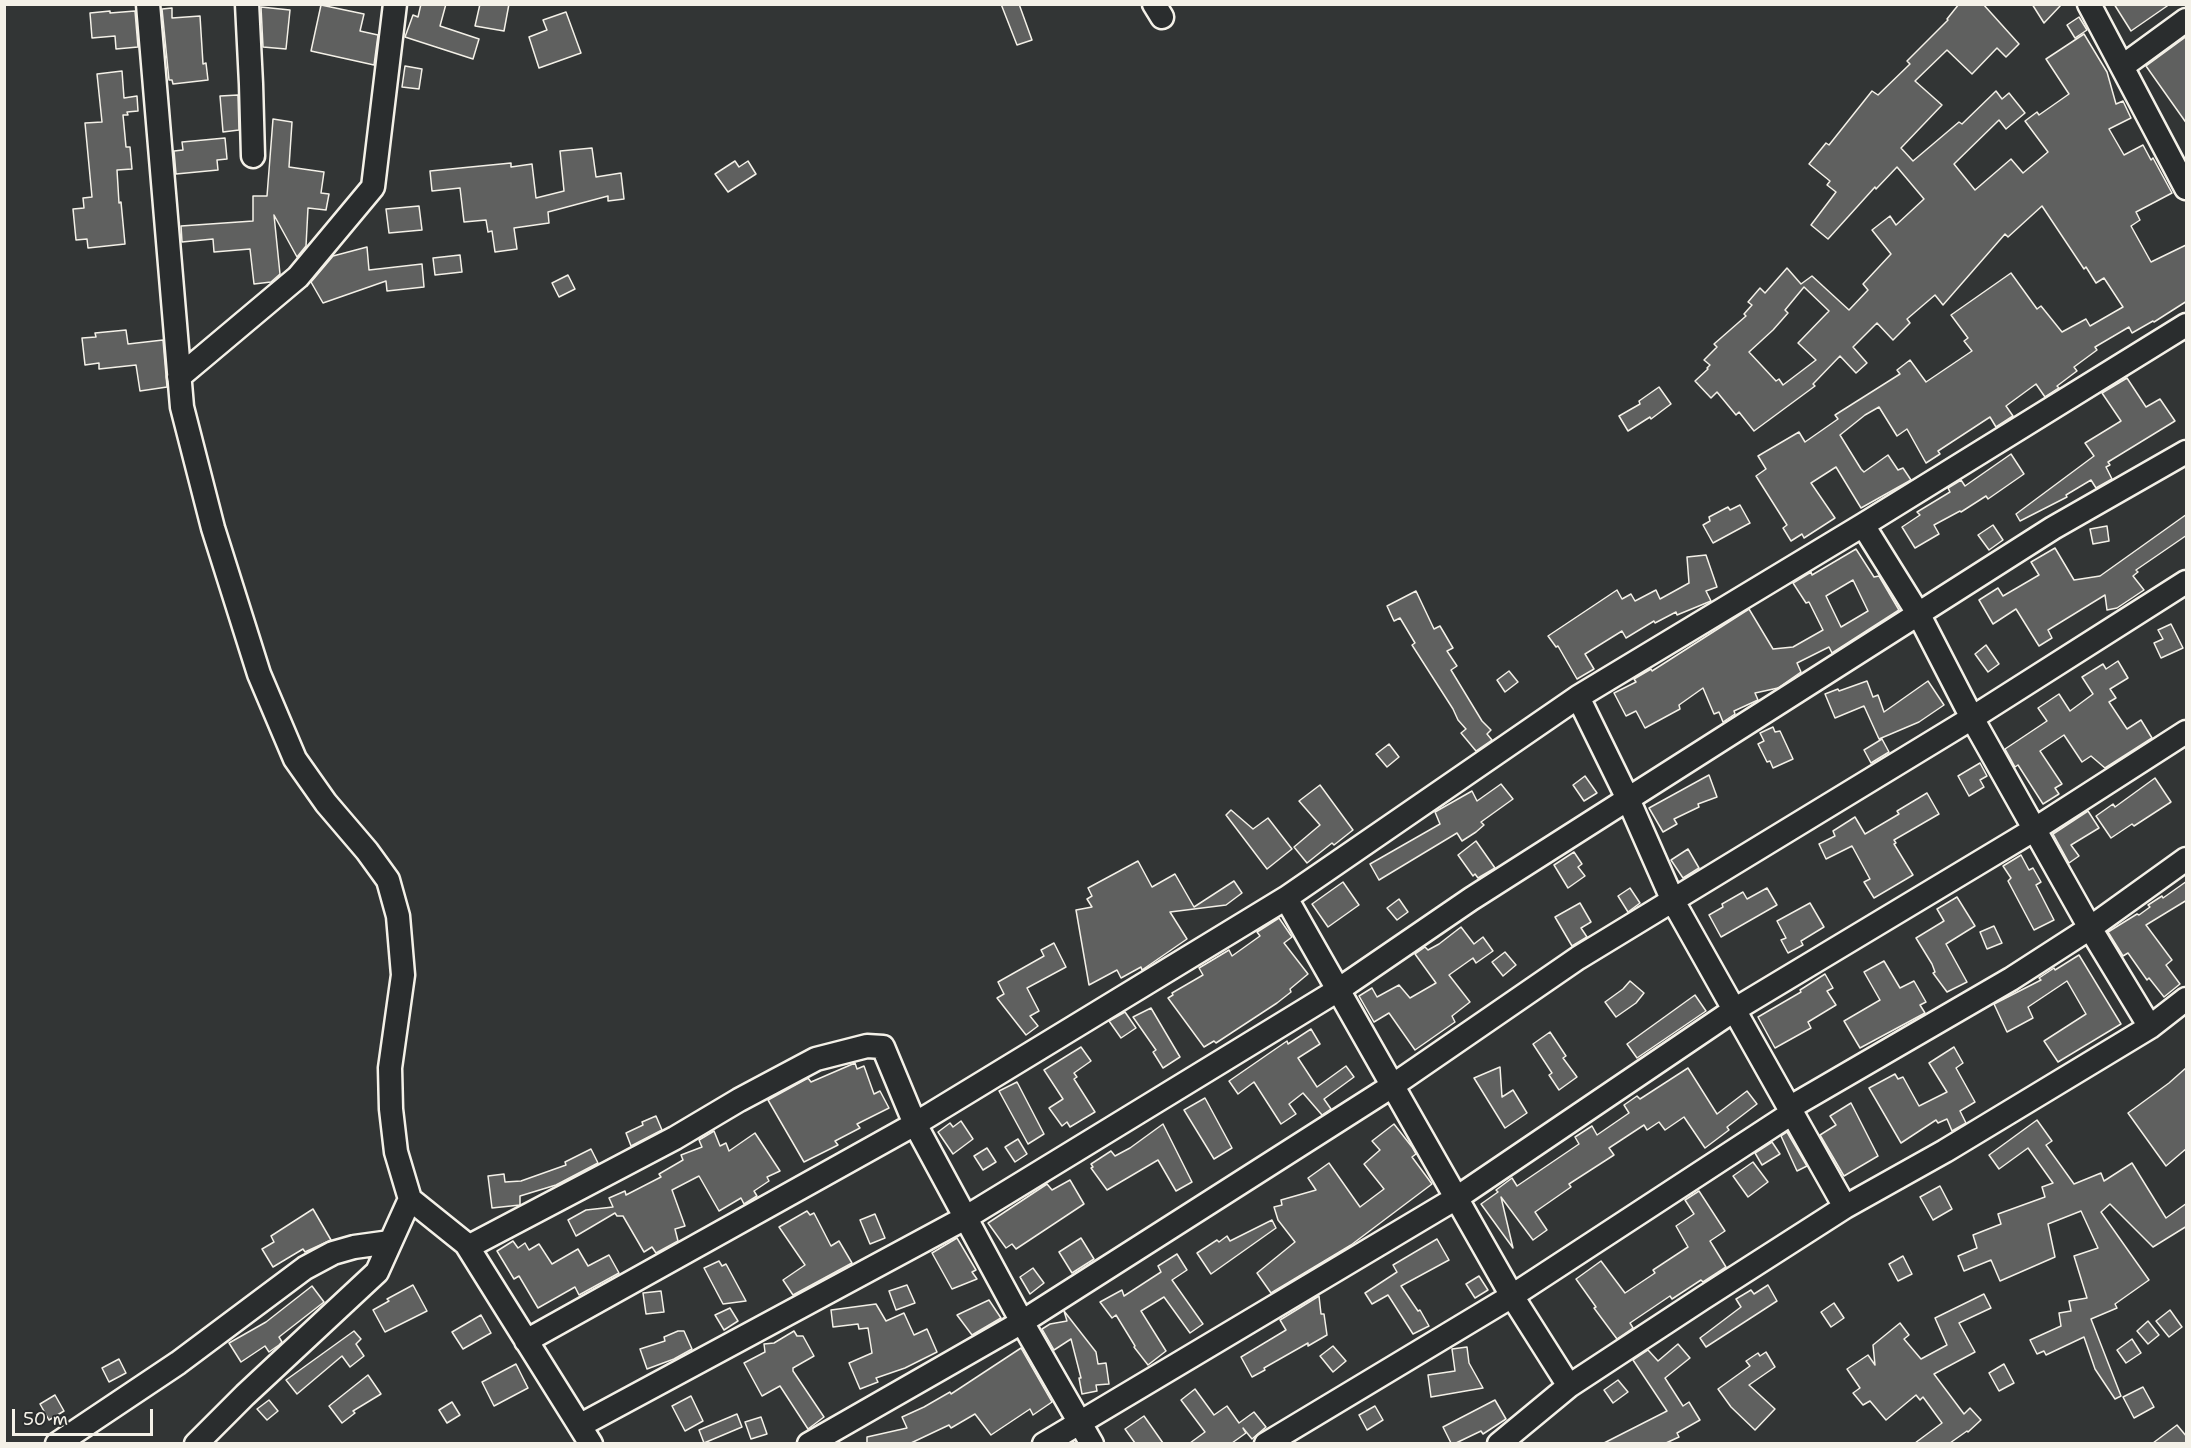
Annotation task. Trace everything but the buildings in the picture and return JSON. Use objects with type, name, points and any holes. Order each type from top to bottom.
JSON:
[{"type":"street","points":[[148,4],[182,406],[213,528],[259,674],[295,759],[326,803],[367,851],[388,880],[399,916],[403,975],[390,1068],[391,1109],[396,1152],[410,1198],[468,1247],[586,1434],[965,1218],[1338,990],[1471,899],[2054,528],[2187,452]]},
{"type":"street","points":[[247,4],[253,156]]},
{"type":"street","points":[[179,377],[298,277],[372,187],[394,4]]},
{"type":"street","points":[[2089,4],[2123,66],[2178,152],[2187,188]]},
{"type":"street","points":[[2123,66],[2187,20]]},
{"type":"street","points":[[526,1341],[915,1124],[1286,898],[1578,697],[2187,325]]},
{"type":"street","points":[[1863,525],[1919,615],[1972,718],[2090,928],[2150,1027]]},
{"type":"street","points":[[809,1443],[1022,1322],[1392,1086],[1578,958],[1972,718],[2187,582]]},
{"type":"street","points":[[1578,697],[1628,799],[1672,901],[1845,1208]]},
{"type":"street","points":[[1044,1443],[1458,1197],[1734,1010],[2035,829],[2187,732]]},
{"type":"street","points":[[1266,1443],[1512,1296],[1790,1110],[2011,979],[2090,928],[2187,859]]},
{"type":"street","points":[[1286,898],[1392,1086],[1458,1197],[1512,1296],[1569,1386]]},
{"type":"street","points":[[1499,1443],[1569,1386],[1845,1208],[1945,1151],[2150,1027],[2187,999]]},
{"type":"street","points":[[468,1247],[675,1138],[739,1100],[816,1059],[867,1046],[883,1047],[915,1124],[1022,1322],[1092,1443]]},
{"type":"street","points":[[196,1443],[377,1272],[410,1198]]},
{"type":"street","points":[[57,1443],[178,1363],[305,1268],[333,1253],[354,1247],[390,1242]]}]
